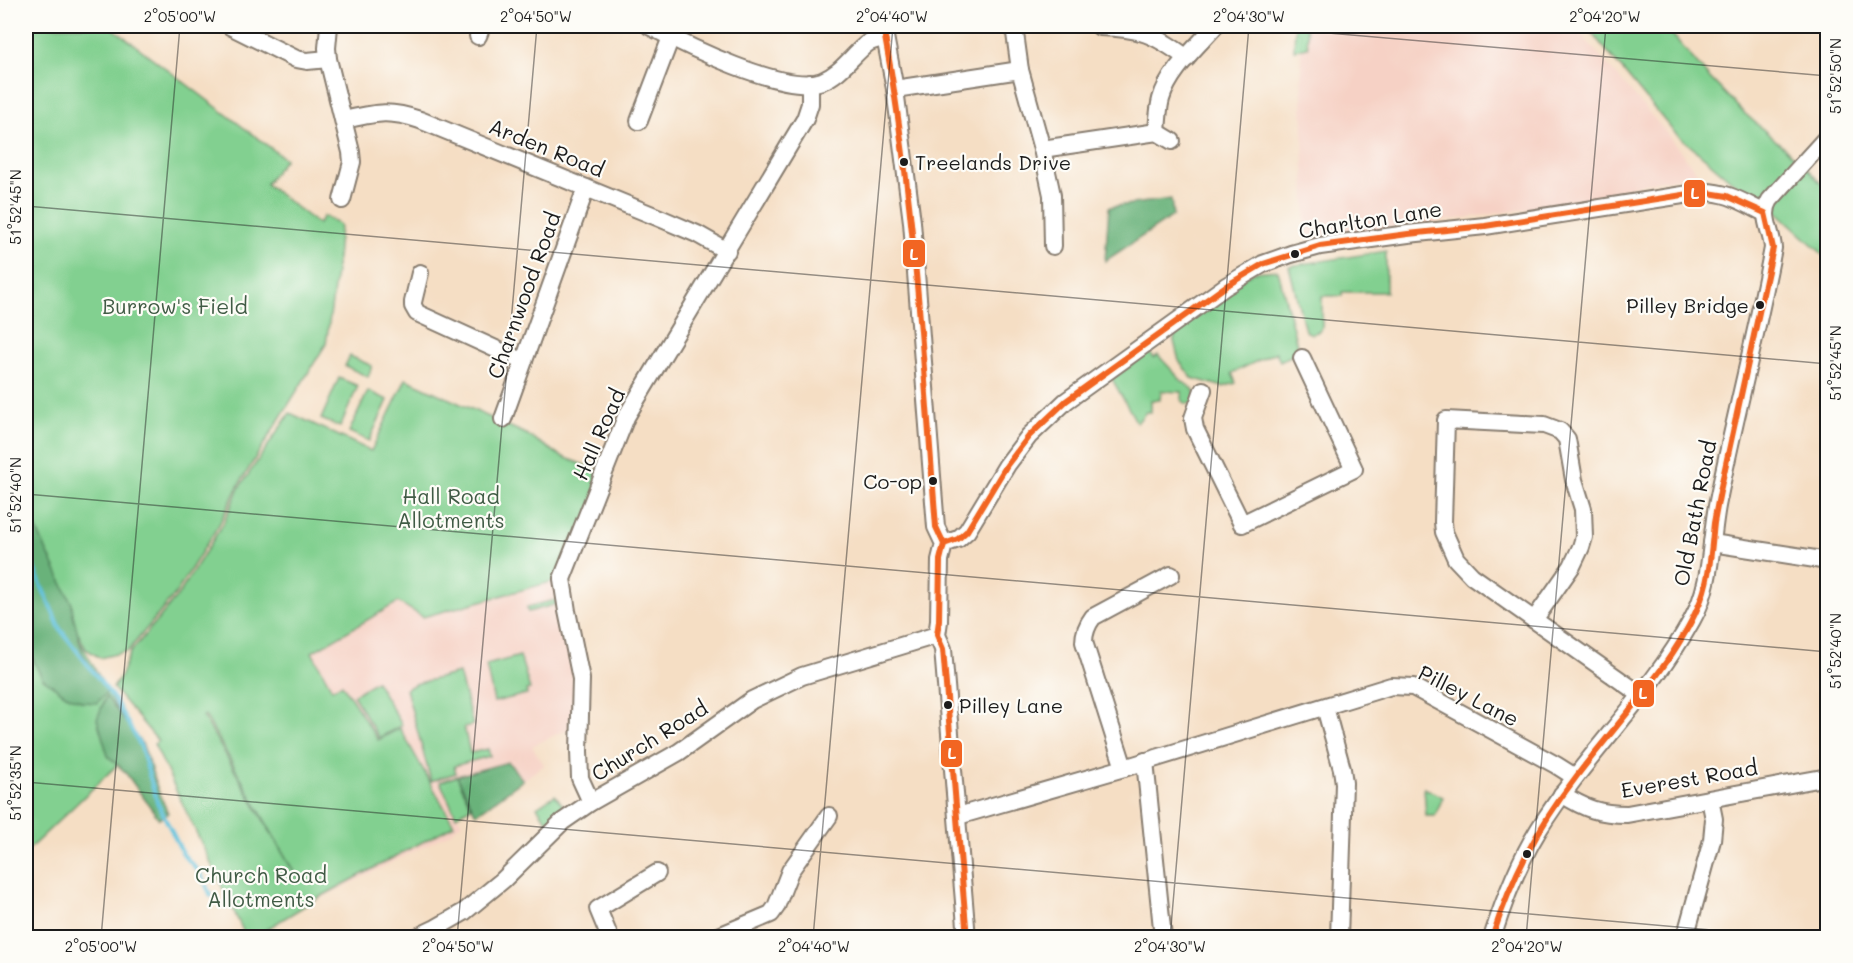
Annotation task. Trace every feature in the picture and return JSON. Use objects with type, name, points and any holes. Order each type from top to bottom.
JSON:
[{"type":"street","points":[[230,26],[296,59],[307,61],[328,59]]},
{"type":"street","points":[[329,26],[328,59],[352,162],[342,200]]},
{"type":"street","points":[[649,26],[743,69],[793,83],[822,81],[838,72],[884,31],[895,89],[912,222],[936,527],[944,544],[940,560],[937,635],[943,650],[967,938]]},
{"type":"street","points":[[1014,26],[1020,70],[1052,195],[1053,246]]},
{"type":"street","points":[[1042,149],[1165,136],[1159,108],[1162,97],[1171,78],[1215,26]]},
{"type":"street","points":[[1100,27],[1129,28],[1149,33],[1166,42],[1187,58]]},
{"type":"street","points":[[639,121],[671,38]]},
{"type":"street","points":[[895,89],[1020,70]]},
{"type":"street","name":"Hall Road","points":[[591,802],[580,778],[581,679],[562,579],[626,417],[805,119],[810,104],[810,83]]},
{"type":"street","name":"Arden Road","points":[[344,120],[381,112],[403,114],[698,234],[727,251]]},
{"type":"street","points":[[1765,213],[1776,193],[1827,136]]},
{"type":"street","name":"Charnwood Road","points":[[503,419],[586,188]]},
{"type":"street","name":"Charlton Lane","points":[[944,544],[958,539],[967,531],[1023,443],[1066,401],[1226,286],[1263,264],[1320,246],[1485,226],[1702,192],[1722,193],[1765,213]]},
{"type":"street","name":"Old Bath Road","points":[[1492,938],[1503,903],[1538,831],[1575,777],[1641,695],[1693,619],[1706,585],[1717,507],[1773,248],[1765,213]]},
{"type":"street","points":[[420,273],[413,302],[417,312],[522,362]]},
{"type":"street","points":[[1203,390],[1193,417],[1195,429],[1242,524],[1354,469],[1302,358]]},
{"type":"street","points":[[1534,620],[1572,566],[1584,537],[1583,509],[1574,480],[1567,440],[1560,431],[1544,425],[1446,420],[1443,522],[1451,550],[1463,568],[1472,576],[1534,620],[1641,695]]},
{"type":"street","points":[[1712,543],[1827,561]]},
{"type":"street","points":[[1124,768],[1084,642],[1086,628],[1093,617],[1171,575]]},
{"type":"street","name":"Church Road","points":[[415,938],[464,912],[503,880],[562,822],[591,802],[679,752],[752,700],[826,668],[937,635]]},
{"type":"street","name":"Pilley Lane","points":[[958,816],[1391,686],[1413,687],[1575,777]]},
{"type":"street","points":[[1325,706],[1344,783],[1340,938]]},
{"type":"street","points":[[1145,761],[1163,938]]},
{"type":"street","name":"Everest Road","points":[[1562,795],[1586,808],[1610,814],[1627,814],[1827,777]]},
{"type":"street","points":[[1685,938],[1712,840],[1714,819],[1710,799]]},
{"type":"street","points":[[714,938],[771,914],[790,871],[829,816]]},
{"type":"street","points":[[610,938],[598,909],[657,873]]},
{"type":"shaded area","points":[[1300,26],[1574,26],[1665,131],[1699,175],[1647,182],[1586,201],[1306,240]]},
{"type":"shaded area","points":[[555,581],[556,601],[575,668],[574,726],[532,746],[544,765],[476,814],[471,807],[457,816],[462,823],[448,834],[312,903],[205,714],[399,602]]},
{"type":"green space","name":"Burrow's Field","points":[[26,26],[110,26],[285,159],[266,184],[318,224],[324,216],[340,225],[326,344],[238,486],[220,523],[176,593],[128,651],[100,658],[86,649],[26,529]]},
{"type":"green space","points":[[1295,26],[1306,26],[1308,47],[1294,50]]},
{"type":"green space","points":[[1586,26],[1665,26],[1705,73],[1743,112],[1803,164],[1827,190],[1827,258],[1777,212],[1741,189],[1673,131]]},
{"type":"green space","points":[[1171,199],[1173,216],[1105,261],[1109,207]]},
{"type":"green space","points":[[1386,251],[1386,292],[1342,292],[1342,296],[1322,296],[1322,327],[1320,331],[1312,334],[1305,331],[1289,266]]},
{"type":"green space","points":[[1278,270],[1298,349],[1295,354],[1280,361],[1276,352],[1232,373],[1236,383],[1223,387],[1192,378],[1179,361],[1174,341],[1176,327],[1253,272]]},
{"type":"green space","points":[[1149,352],[1154,358],[1158,355],[1182,381],[1194,390],[1196,402],[1187,404],[1182,401],[1182,392],[1161,391],[1160,400],[1151,400],[1151,412],[1146,412],[1137,423],[1112,379]]},
{"type":"green space","points":[[350,356],[372,366],[368,377],[345,366]]},
{"type":"green space","points":[[339,378],[358,386],[340,427],[321,419]]},
{"type":"green space","name":"Hall Road Allotments","points":[[406,379],[526,434],[561,456],[604,473],[562,579],[423,617],[398,602],[312,652],[332,689],[342,684],[378,740],[400,728],[454,825],[311,902],[254,937],[246,937],[154,744],[158,741],[113,688],[130,653],[179,594],[223,524],[239,488],[290,413],[371,451]],"holes":[[[205,715],[297,878],[203,716]]]},
{"type":"green space","points":[[368,391],[388,400],[369,441],[349,432]]},
{"type":"green space","points":[[26,507],[72,604],[83,654],[107,692],[97,703],[83,702],[66,695],[42,678],[26,645]]},
{"type":"green space","points":[[26,542],[137,746],[26,852]]},
{"type":"green space","points":[[555,600],[557,604],[528,612],[527,607]]},
{"type":"green space","points":[[520,656],[530,689],[526,690],[527,694],[494,702],[486,665]]},
{"type":"green space","points":[[459,673],[473,725],[464,727],[470,753],[488,749],[490,756],[454,766],[456,773],[431,781],[406,689],[415,684]]},
{"type":"green space","points":[[376,681],[402,725],[379,738],[353,695]]},
{"type":"green space","points":[[106,696],[143,745],[168,813],[159,819],[125,772],[108,756],[97,719]]},
{"type":"green space","points":[[508,762],[523,780],[476,814],[457,776]]},
{"type":"green space","points":[[457,776],[471,807],[456,816],[440,782]]},
{"type":"green space","points":[[1424,788],[1443,797],[1435,816],[1426,816]]},
{"type":"green space","points":[[555,795],[565,808],[550,825],[537,807]]},
{"type":"waterway","points":[[26,550],[60,629],[115,700],[141,747],[157,802],[183,854],[200,873],[211,896]]},
{"type":"transit line","name":"L","points":[[883,26],[903,150],[910,213],[936,527],[944,544],[940,560],[937,635],[943,649],[967,938]]},
{"type":"transit line","name":"L","points":[[944,544],[958,539],[967,531],[1007,465],[1029,436],[1066,401],[1226,286],[1263,264],[1320,246],[1485,226],[1702,192],[1727,196],[1765,213],[1773,248],[1720,492],[1702,597],[1673,652],[1549,815],[1517,874],[1492,938]]},
{"type":"place","name":"Treelands Drive","points":[[904,162]]},
{"type":"place","name":"Pilley Bridge","points":[[1760,305]]},
{"type":"place","name":"Co-op","points":[[933,481]]},
{"type":"place","name":"Pilley Lane","points":[[948,705]]},
{"type":"park label","name":"Church Road Allotments","points":[[261,886]]}]
